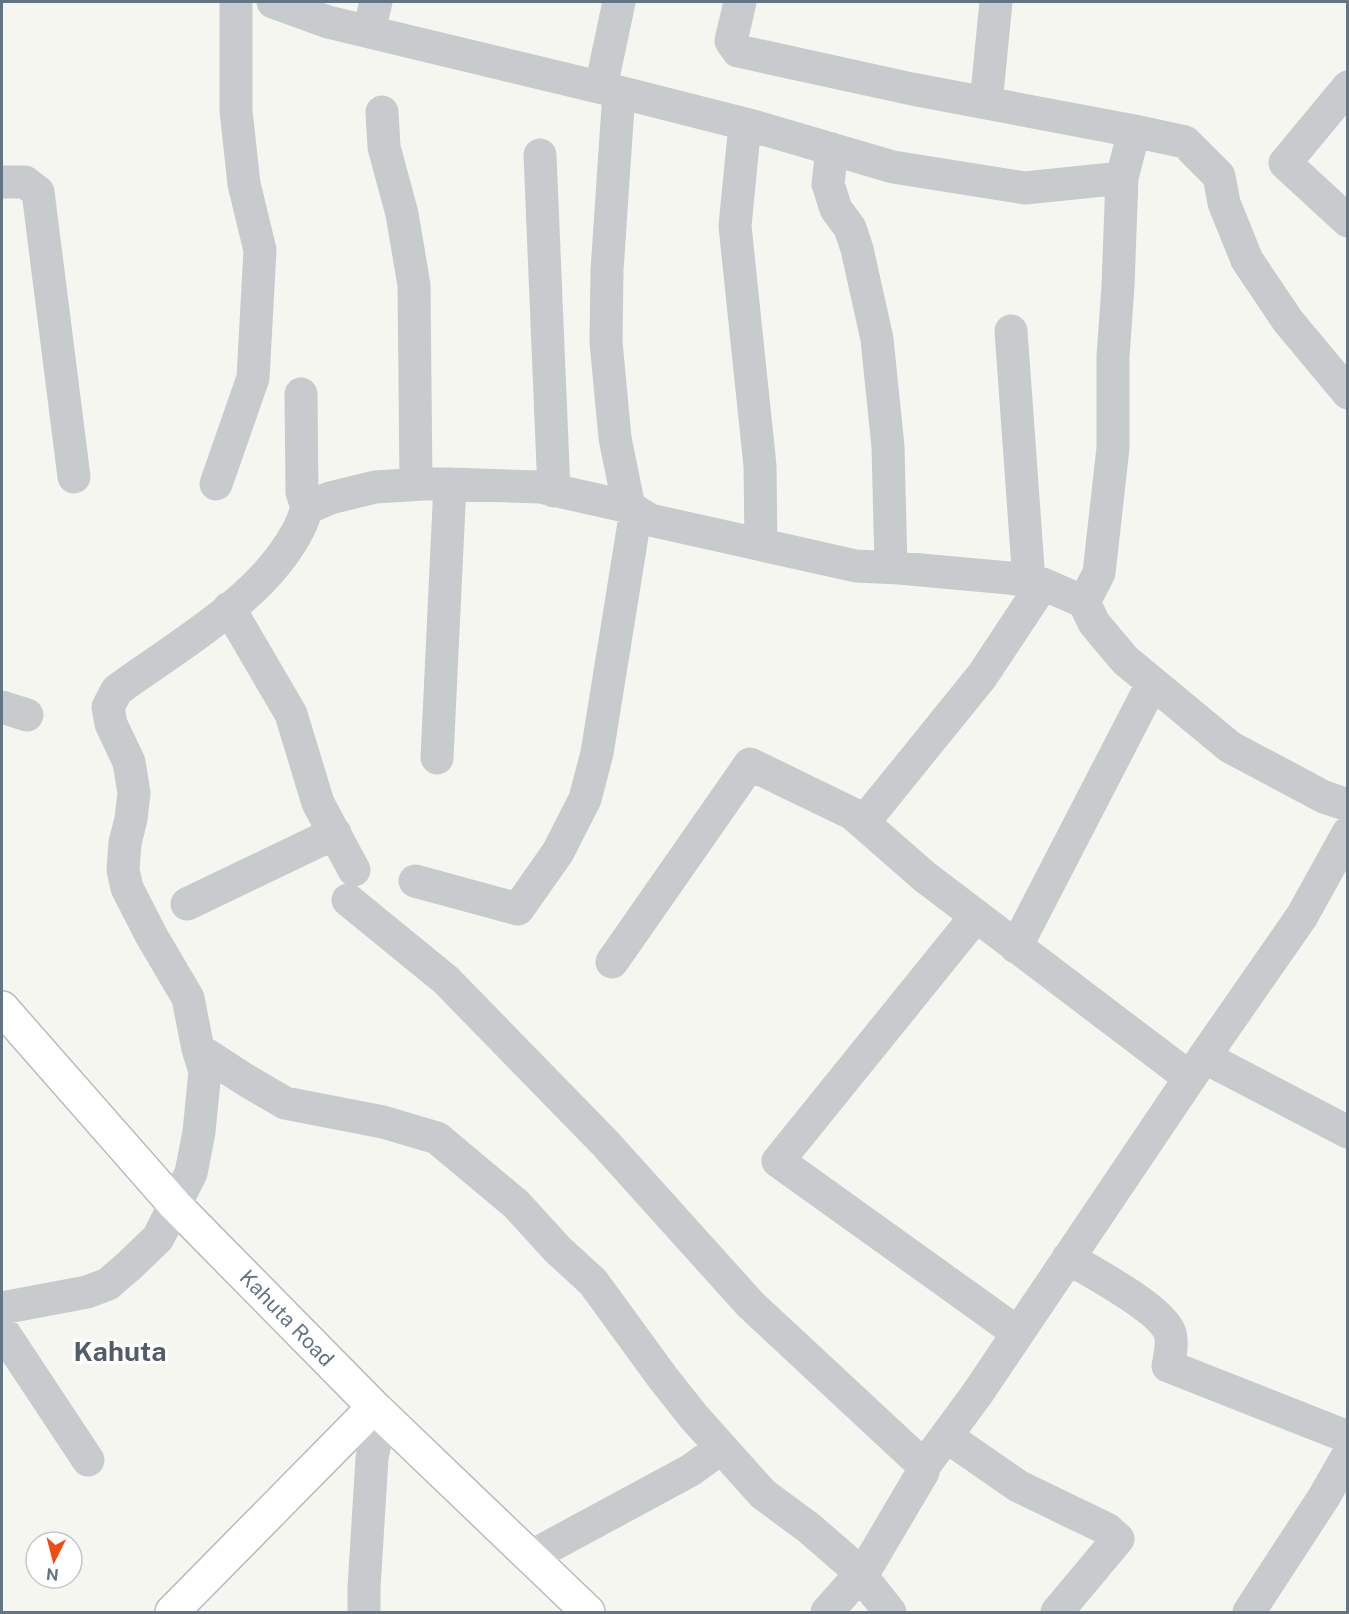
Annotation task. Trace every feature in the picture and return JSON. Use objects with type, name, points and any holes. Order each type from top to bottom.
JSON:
[{"type":"main road","name":"Kahuta Road","points":[[2,1008],[175,1204],[377,1410],[588,1612]]},
{"type":"main road","points":[[172,1612],[377,1410]]},
{"type":"street","points":[[216,484],[253,378],[260,250],[244,184],[236,111],[236,2]]},
{"type":"street","points":[[273,2],[328,22],[372,16],[610,89],[745,124],[893,167],[1025,188],[1122,178]]},
{"type":"street","points":[[415,881],[518,909],[558,852],[585,799],[597,753],[633,509],[615,438],[606,342],[610,89],[619,2]]},
{"type":"street","points":[[740,2],[730,40],[738,51],[1185,142],[1219,176],[1224,203],[1247,260],[1288,321],[1347,393]]},
{"type":"street","points":[[986,103],[996,2]]},
{"type":"street","points":[[1347,87],[1285,164],[1347,221]]},
{"type":"street","points":[[382,112],[384,147],[402,214],[414,285],[416,484]]},
{"type":"street","points":[[745,124],[735,226],[760,466],[761,544]]},
{"type":"street","points":[[1084,602],[1099,573],[1113,448],[1113,357],[1122,178],[1134,131]]},
{"type":"street","points":[[832,149],[828,184],[836,209],[850,228],[857,249],[878,339],[888,447],[891,567]]},
{"type":"street","points":[[540,155],[554,491]]},
{"type":"street","points":[[2,182],[25,182],[38,192],[74,477]]},
{"type":"street","points":[[863,823],[982,676],[1036,583],[1011,331]]},
{"type":"street","points":[[2,1308],[87,1292],[108,1284],[158,1238],[191,1173],[199,1132],[205,1071],[198,1049],[188,998],[151,935],[127,888],[123,870],[125,843],[134,793],[129,762],[111,724],[108,707],[117,690],[229,608],[271,568],[296,534],[307,508],[302,492],[301,394]]},
{"type":"street","points":[[437,758],[450,484]]},
{"type":"street","points":[[307,508],[330,498],[375,487],[450,484],[540,488],[633,509],[650,520],[856,566],[891,567],[1036,583],[1084,602],[1094,623],[1125,660],[1230,747],[1324,797],[1347,805]]},
{"type":"street","points":[[229,608],[291,714],[318,803],[334,833],[351,885],[605,1143],[750,1304],[924,1466]]},
{"type":"street","points":[[1016,947],[1152,684]]},
{"type":"street","points":[[612,962],[750,764],[853,814],[925,877],[1016,947],[1197,1067],[1347,1132]]},
{"type":"street","points":[[188,904],[334,833]]},
{"type":"street","points":[[827,1612],[858,1577],[861,1577],[923,1472],[924,1466],[1018,1333],[1302,916],[1347,833]]},
{"type":"street","points":[[976,916],[778,1161],[1018,1333]]},
{"type":"street","points":[[198,1049],[285,1103],[383,1122],[437,1138],[516,1204],[558,1250],[593,1282],[663,1378],[721,1448],[763,1494],[809,1528],[854,1567],[890,1612]]},
{"type":"street","points":[[1068,1257],[1153,1311],[1166,1325],[1171,1336],[1168,1366],[1347,1437]]},
{"type":"street","points":[[2,1329],[88,1460]]},
{"type":"street","points":[[364,1612],[364,1578],[377,1410]]},
{"type":"street","points":[[946,1436],[1018,1486],[1107,1529],[1118,1539],[1057,1612]]},
{"type":"street","points":[[530,1557],[691,1470],[721,1448]]},
{"type":"street","points":[[1249,1612],[1324,1497],[1347,1455]]},
{"type":"district","name":"Kahuta","points":[[120,1351]]}]
